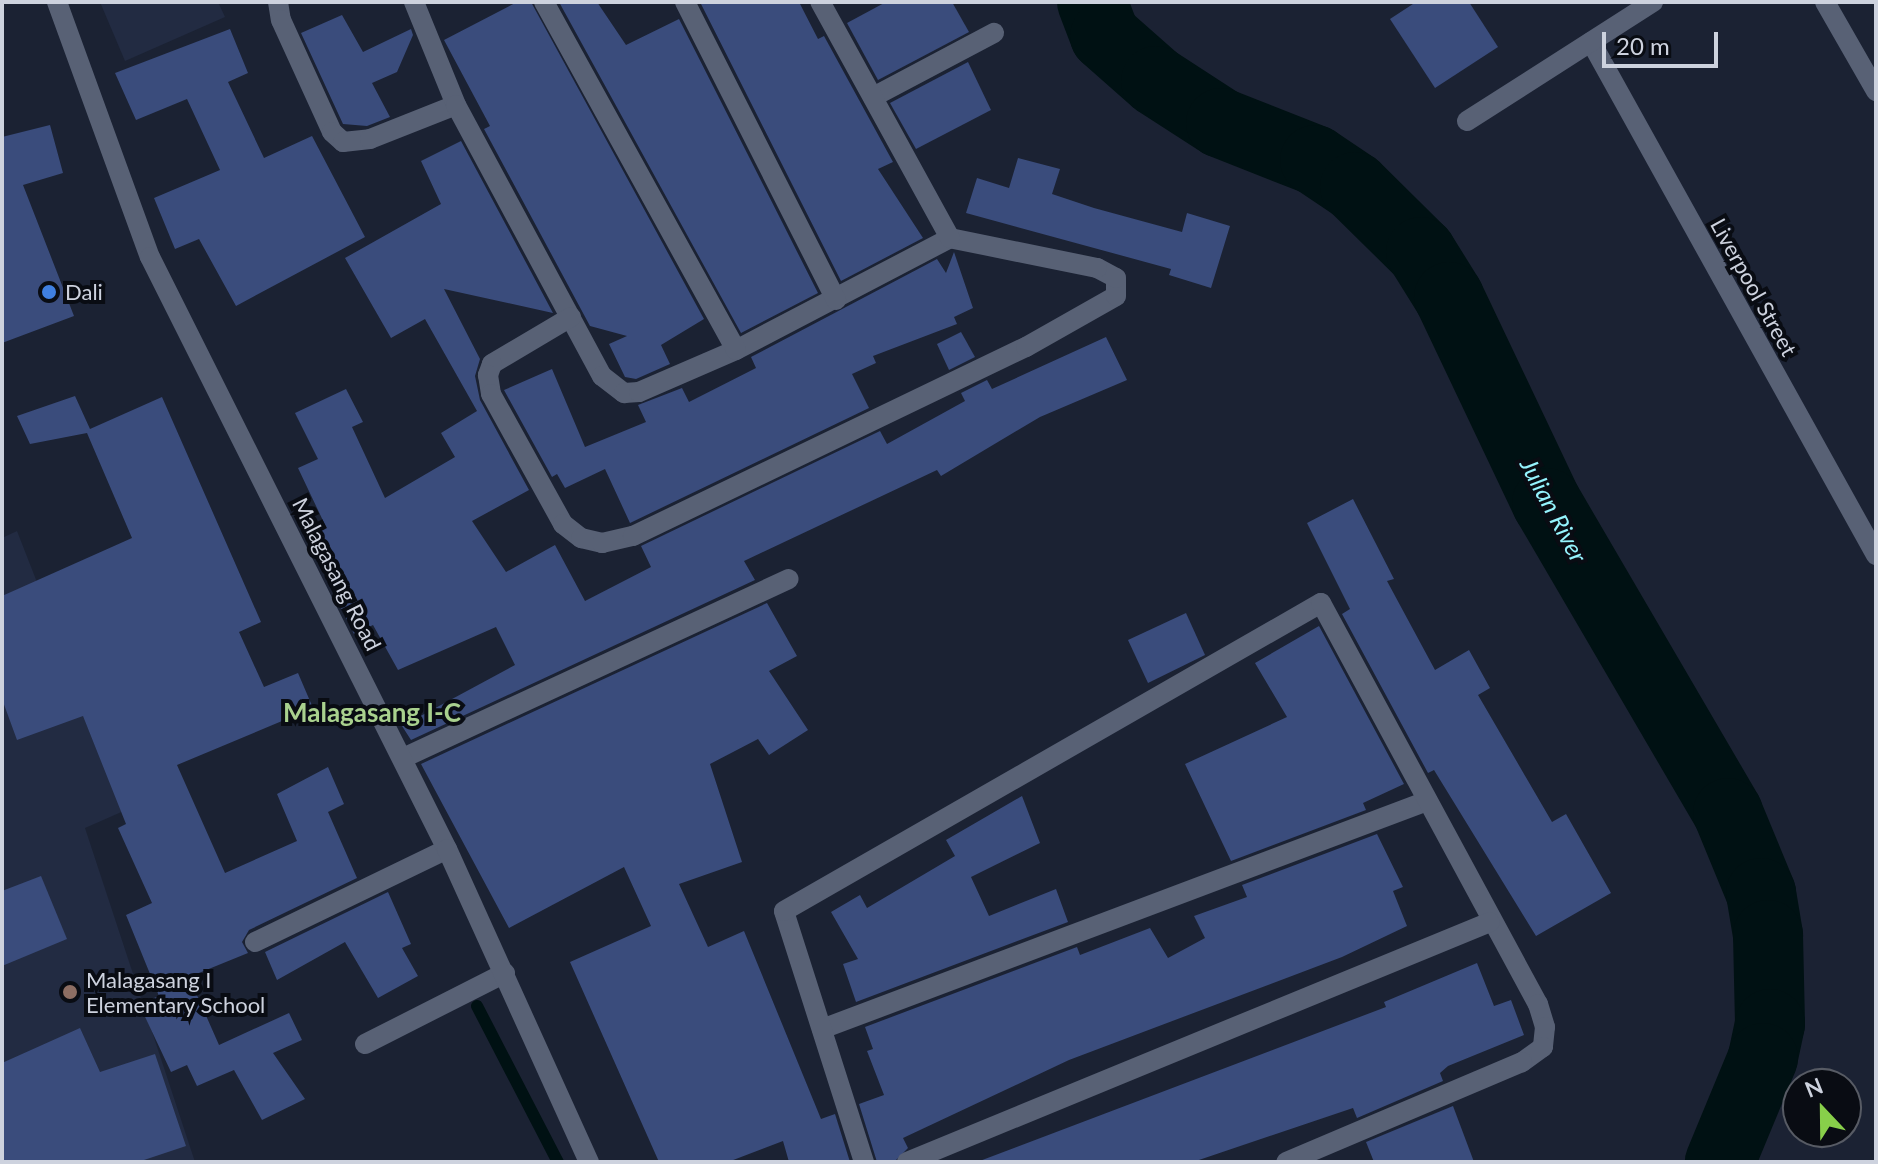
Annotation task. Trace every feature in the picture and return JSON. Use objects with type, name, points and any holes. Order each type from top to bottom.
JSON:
[{"type":"street","name":"Malagasang Road","points":[[57,2],[150,257],[403,758],[505,973],[589,1162]]},
{"type":"street","points":[[278,2],[281,20],[332,132],[343,142],[370,139],[456,105]]},
{"type":"street","points":[[414,2],[456,105],[571,317],[602,376],[624,393],[639,392],[736,350],[950,238],[1097,268],[1116,278],[1120,287],[1105,306],[1026,347],[633,536],[602,543],[581,538],[563,524],[491,394],[488,375],[492,364],[571,317]]},
{"type":"street","points":[[544,2],[736,350]]},
{"type":"street","points":[[685,2],[836,300]]},
{"type":"street","points":[[820,2],[950,238]]},
{"type":"street","points":[[1467,121],[1653,2]]},
{"type":"street","points":[[1825,2],[1876,91]]},
{"type":"street","points":[[873,97],[994,33]]},
{"type":"street","name":"Liverpool Street","points":[[1591,42],[1876,555]]},
{"type":"street","points":[[403,758],[789,579]]},
{"type":"street","points":[[864,1162],[784,911],[1321,603],[1490,922],[1538,1004],[1545,1027],[1543,1047],[1522,1062],[1286,1162]]},
{"type":"street","points":[[822,1029],[1427,801]]},
{"type":"street","points":[[255,942],[447,849]]},
{"type":"street","points":[[907,1162],[1490,922]]},
{"type":"street","points":[[365,1044],[505,973]]},
{"type":"shaded area","points":[[100,2],[218,2],[225,17],[125,61]]},
{"type":"shaded area","name":"Malagasang I Elementary School","points":[[17,531],[126,810],[85,828],[195,1162],[5,1162],[2,1156],[2,538]]},
{"type":"building","points":[[517,2],[531,2],[704,319],[661,345],[670,364],[636,379],[625,377],[609,344],[627,336],[590,326],[484,129],[490,126],[444,40]]},
{"type":"building","points":[[559,2],[597,2],[626,45],[679,19],[818,293],[741,333]]},
{"type":"building","points":[[700,2],[799,2],[818,39],[824,36],[893,162],[878,169],[923,238],[841,281]]},
{"type":"building","points":[[886,2],[952,2],[969,32],[878,80],[847,23]]},
{"type":"building","points":[[1416,2],[1469,2],[1498,47],[1435,88],[1390,19]]},
{"type":"building","points":[[342,15],[363,52],[411,29],[413,35],[397,72],[372,83],[390,117],[367,126],[343,124],[301,33]]},
{"type":"building","points":[[230,29],[248,73],[228,82],[264,158],[312,136],[365,237],[236,306],[199,239],[175,249],[154,198],[220,170],[187,99],[136,120],[115,73]]},
{"type":"building","points":[[968,62],[991,110],[916,149],[890,103]]},
{"type":"building","points":[[50,125],[63,173],[23,185],[74,316],[2,343],[2,137]]},
{"type":"building","points":[[461,141],[553,313],[444,289],[480,359],[475,376],[480,400],[529,490],[472,521],[506,572],[555,545],[585,601],[651,567],[641,546],[880,431],[887,444],[965,401],[961,393],[987,380],[992,389],[1106,337],[1127,380],[1040,417],[941,476],[937,470],[744,561],[755,580],[411,740],[402,726],[515,665],[496,627],[398,670],[373,625],[354,634],[331,588],[344,581],[318,532],[326,527],[298,468],[318,459],[295,413],[346,389],[363,422],[352,427],[385,498],[455,457],[441,433],[477,411],[425,319],[391,338],[345,258],[441,204],[421,161]]},
{"type":"building","points":[[1018,158],[1060,169],[1052,194],[1094,208],[1182,232],[1187,213],[1230,226],[1211,288],[1169,275],[1171,269],[966,213],[977,178],[1009,188]]},
{"type":"building","points":[[954,252],[973,308],[954,317],[957,324],[873,356],[876,363],[852,374],[869,408],[630,523],[605,469],[565,488],[557,474],[552,477],[504,390],[552,369],[585,447],[646,422],[638,405],[682,388],[689,402],[756,368],[751,357],[937,259],[946,273]]},
{"type":"building","points":[[961,332],[975,357],[949,370],[937,344]]},
{"type":"building","points":[[75,396],[90,429],[162,397],[261,622],[239,632],[264,687],[298,673],[313,708],[177,765],[225,873],[297,841],[277,794],[328,767],[344,804],[328,812],[357,878],[249,930],[242,942],[248,953],[189,977],[219,1045],[289,1013],[302,1040],[273,1053],[305,1099],[262,1120],[234,1070],[197,1086],[187,1065],[171,1072],[139,1004],[159,996],[126,915],[152,903],[118,828],[126,824],[83,716],[17,740],[2,699],[2,596],[132,538],[87,433],[30,444],[17,416]]},
{"type":"building","points":[[1353,499],[1394,579],[1387,581],[1435,670],[1469,650],[1490,688],[1478,695],[1552,822],[1566,814],[1611,893],[1536,936],[1434,770],[1428,773],[1342,614],[1350,609],[1307,523]]},
{"type":"building","points":[[767,603],[797,656],[769,671],[808,730],[769,755],[758,739],[710,764],[742,862],[679,884],[708,947],[744,931],[821,1119],[835,1114],[850,1162],[789,1162],[783,1141],[728,1162],[659,1162],[570,962],[651,926],[624,867],[509,928],[421,764]]},
{"type":"building","points":[[1186,613],[1205,655],[1148,683],[1128,640]]},
{"type":"building","points":[[1319,626],[1404,784],[1363,803],[1366,810],[1231,861],[1185,764],[1287,717],[1255,663]]},
{"type":"building","points":[[1022,796],[1040,843],[971,877],[989,916],[1056,889],[1068,922],[856,1002],[843,964],[858,959],[831,912],[860,895],[867,908],[955,856],[946,840]]},
{"type":"building","points":[[1377,834],[1403,887],[1393,891],[1407,926],[1342,957],[1069,1060],[903,1138],[908,1148],[894,1162],[877,1162],[859,1104],[884,1095],[867,1051],[873,1049],[865,1027],[1077,947],[1080,955],[1150,928],[1168,958],[1205,938],[1194,916],[1247,897],[1242,885]]},
{"type":"building","points":[[41,876],[67,939],[2,966],[2,891]]},
{"type":"building","points":[[388,892],[411,944],[402,948],[418,976],[378,998],[345,942],[277,980],[265,952]]},
{"type":"building","points":[[1477,963],[1494,1006],[1511,1000],[1524,1035],[1448,1066],[1440,1073],[1443,1081],[1357,1118],[1353,1108],[1193,1162],[977,1162],[1386,1007],[1384,1002]]},
{"type":"building","points":[[80,1028],[100,1072],[155,1054],[186,1146],[138,1162],[2,1162],[2,1063]]},
{"type":"building","points":[[1453,1106],[1474,1162],[1374,1162],[1366,1142]]},
{"type":"waterway","name":"Julian River","points":[[1092,2],[1105,36],[1156,81],[1221,123],[1315,160],[1355,187],[1421,252],[1449,297],[1547,503],[1728,813],[1761,893],[1768,935],[1770,1024],[1763,1058],[1720,1162]]},
{"type":"waterway","points":[[477,1006],[558,1162]]},
{"type":"place","name":"Dali","points":[[49,292]]},
{"type":"place","name":"Malagasang I Elementary School","points":[[70,992]]},
{"type":"district","name":"Malagasang I-C","points":[[372,713]]}]
